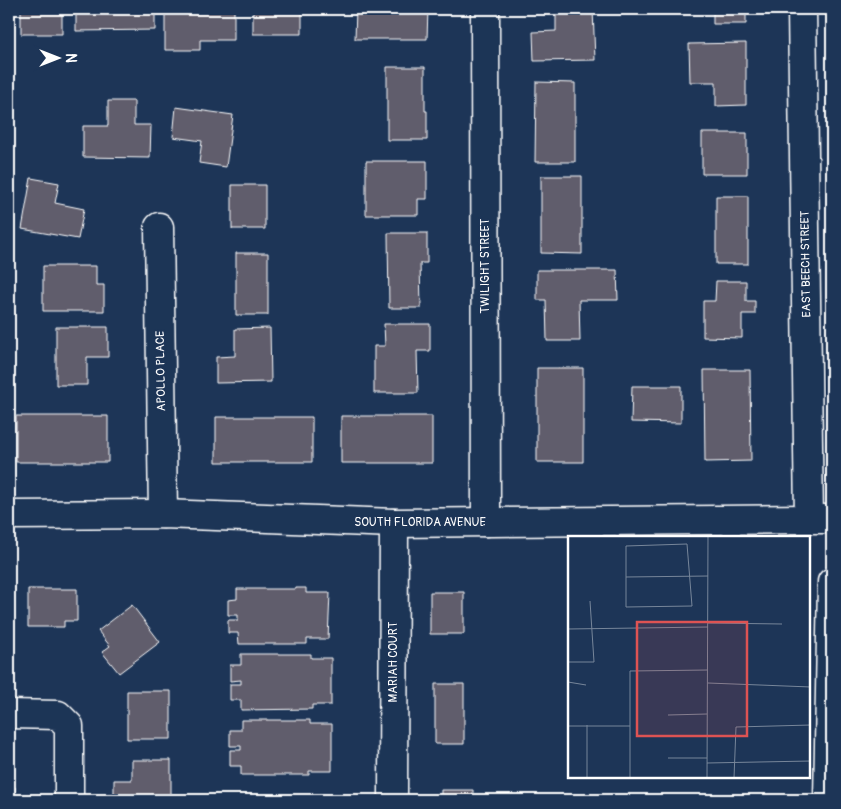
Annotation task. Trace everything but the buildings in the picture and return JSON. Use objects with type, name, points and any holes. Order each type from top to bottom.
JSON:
[{"type":"street","name":"TWILIGHT STREET","points":[[484,9],[486,522]]},
{"type":"street","name":"EAST BEECH STREET","points":[[802,9],[821,519]]},
{"type":"street","name":"APOLLO PLACE","points":[[159,227],[163,514]]},
{"type":"street","name":"SOUTH FLORIDA AVENUE","points":[[9,515],[163,514],[394,523],[821,519]]},
{"type":"street","name":"MARIAH COURT","points":[[393,800],[394,523]]},
{"type":"street","points":[[828,800],[832,582]]},
{"type":"street","points":[[9,714],[58,715],[69,726],[69,800]]}]
